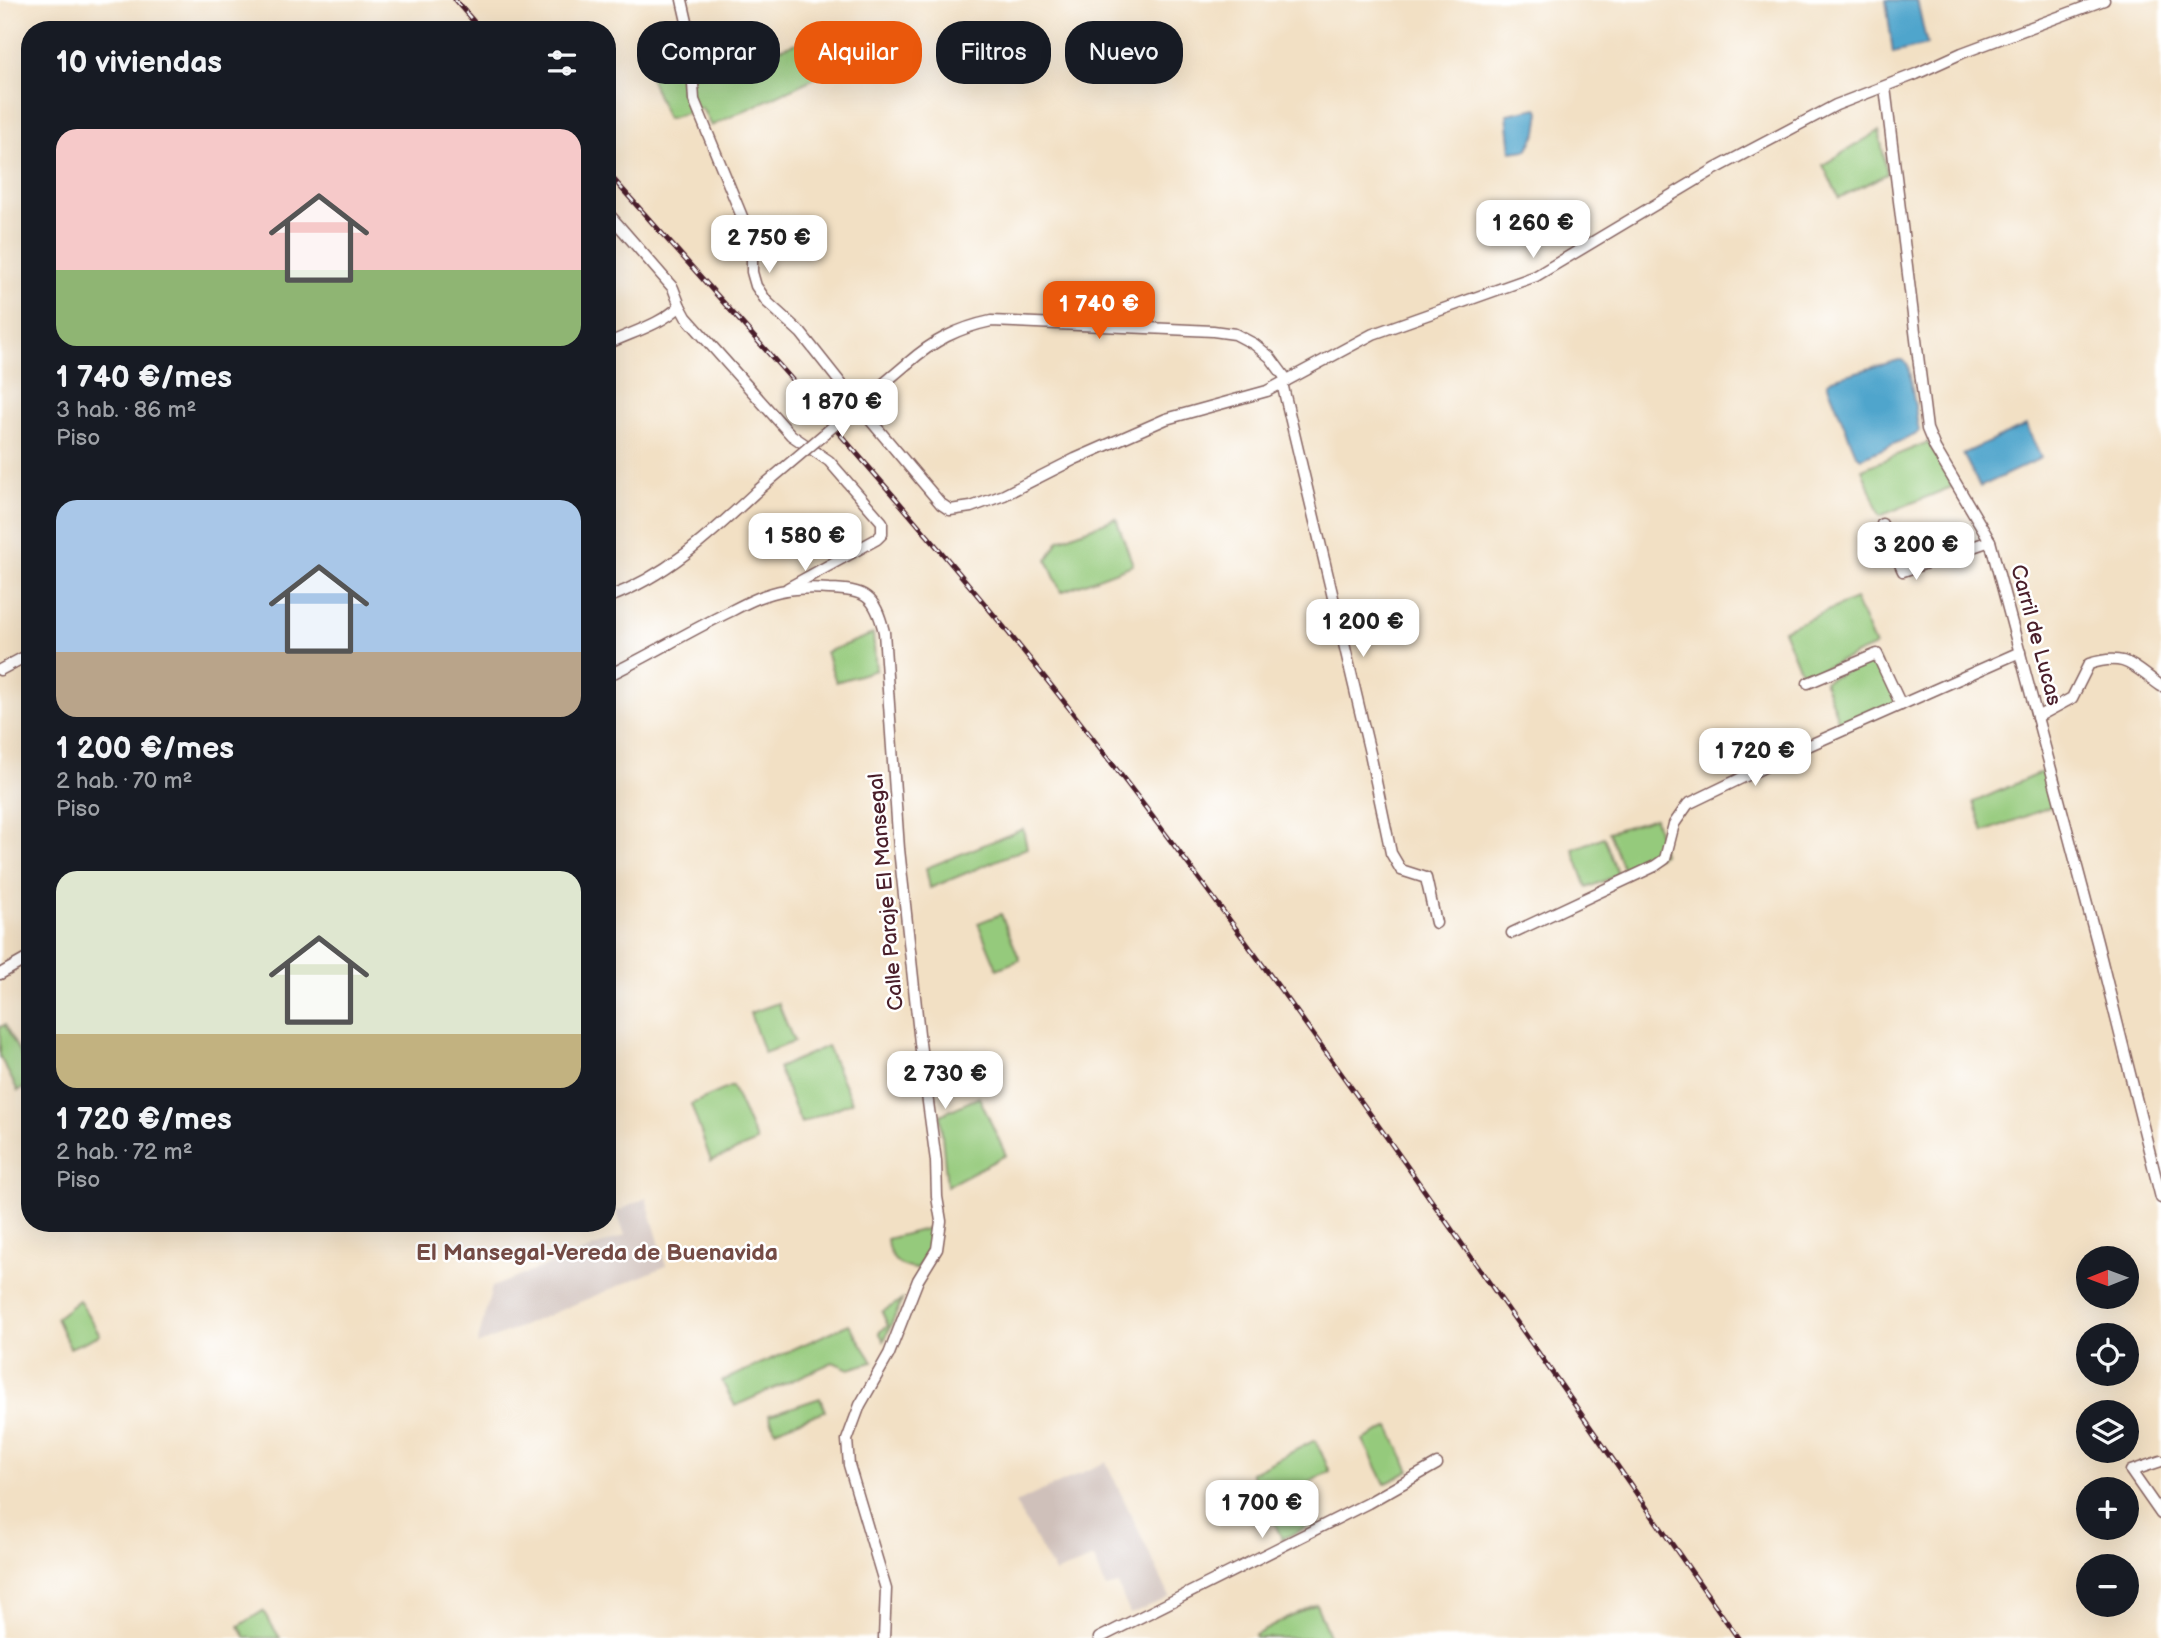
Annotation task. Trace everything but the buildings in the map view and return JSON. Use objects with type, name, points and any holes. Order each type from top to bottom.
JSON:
[{"type":"street","points":[[682,0],[690,35],[694,100],[752,241],[752,272],[756,286],[766,302],[802,333],[866,415],[945,508],[959,510],[982,503],[1166,419],[1252,396],[1373,334],[1536,276],[1658,201],[1756,145],[1836,104],[1885,87],[1962,52],[2104,0]]},
{"type":"street","name":"Carril de Lucas","points":[[1885,87],[1923,414],[1935,448],[1990,541],[2038,717],[2161,1198]]},
{"type":"street","points":[[616,222],[673,288],[686,317],[791,435],[829,461],[882,522],[882,534],[877,539],[785,590],[761,596],[616,671]]},
{"type":"street","points":[[616,340],[671,315],[680,306]]},
{"type":"street","points":[[616,595],[631,589],[686,554],[929,344],[971,326],[991,321],[1235,334],[1270,356],[1285,381],[1391,853],[1401,870],[1426,877],[1436,923]]},
{"type":"street","points":[[1882,524],[1903,571],[1990,541]]},
{"type":"street","name":"Calle Paraje El Mansegal","points":[[785,590],[853,590],[866,595],[879,612],[884,632],[899,849],[936,1161],[941,1221],[937,1249],[918,1280],[889,1354],[860,1405],[847,1440],[849,1465],[886,1589],[884,1638]]},
{"type":"street","points":[[1512,933],[1665,859],[1674,824],[1688,803],[1810,745],[2020,652]]},
{"type":"street","points":[[1808,683],[1877,654],[1902,705]]},
{"type":"street","points":[[0,670],[21,659]]},
{"type":"street","points":[[2038,717],[2073,698],[2089,664],[2104,659],[2124,659],[2161,686]]},
{"type":"street","points":[[0,974],[21,962]]},
{"type":"street","points":[[2161,1461],[2131,1471],[2161,1514]]},
{"type":"street","points":[[1099,1638],[1348,1513],[1437,1464]]},
{"type":"shaded area","points":[[646,1198],[666,1266],[477,1345],[492,1287],[625,1235],[616,1212]]},
{"type":"shaded area","points":[[1106,1462],[1170,1597],[1130,1614],[1118,1585],[1106,1588],[1094,1558],[1055,1573],[1015,1503]]},
{"type":"green space","points":[[794,44],[794,84],[802,84],[711,126],[702,108],[667,119],[653,84],[780,84],[780,49]]},
{"type":"green space","points":[[1879,131],[1887,174],[1839,198],[1823,165]]},
{"type":"green space","points":[[1928,442],[1954,486],[1880,516],[1862,469]]},
{"type":"green space","points":[[1116,518],[1133,565],[1061,592],[1047,560],[1059,540]]},
{"type":"green space","points":[[1855,599],[1875,646],[1803,677],[1783,630]]},
{"type":"green space","points":[[873,634],[876,670],[836,682],[826,652]]},
{"type":"green space","points":[[1877,658],[1898,702],[1841,728],[1824,681]]},
{"type":"green space","points":[[2049,769],[2058,804],[1984,832],[1974,802]]},
{"type":"green space","points":[[1655,818],[1663,854],[1624,872],[1609,832]]},
{"type":"green space","points":[[1023,829],[1027,848],[930,888],[926,868]]},
{"type":"green space","points":[[1604,837],[1618,875],[1587,888],[1573,849]]},
{"type":"green space","points":[[1001,914],[1020,960],[997,969],[978,923]]},
{"type":"green space","points":[[778,1003],[794,1042],[764,1053],[750,1013]]},
{"type":"green space","points":[[5,1025],[21,1056],[21,1090],[18,1091],[0,1057],[0,1027]]},
{"type":"green space","points":[[827,1046],[852,1102],[801,1123],[778,1068]]},
{"type":"green space","points":[[732,1086],[757,1142],[711,1161],[691,1104]]},
{"type":"green space","points":[[979,1097],[1006,1155],[947,1186],[940,1115]]},
{"type":"green space","points":[[933,1227],[928,1250],[917,1269],[895,1261],[889,1252],[887,1239]]},
{"type":"green space","points":[[79,1300],[100,1335],[70,1348],[56,1318]]},
{"type":"green space","points":[[902,1300],[884,1341],[879,1332],[888,1326],[882,1312]]},
{"type":"green space","points":[[849,1324],[873,1362],[849,1369],[833,1362],[735,1406],[722,1381]]},
{"type":"green space","points":[[820,1398],[825,1411],[775,1430],[769,1415]]},
{"type":"green space","points":[[1389,1427],[1410,1471],[1385,1484],[1363,1440]]},
{"type":"green space","points":[[1315,1440],[1330,1471],[1302,1486],[1318,1522],[1282,1539],[1251,1473]]},
{"type":"green space","points":[[1316,1604],[1330,1638],[1256,1638],[1255,1635]]},
{"type":"green space","points":[[263,1611],[280,1638],[246,1638],[239,1626]]},
{"type":"water","points":[[1886,0],[1917,0],[1927,45],[1893,53]]},
{"type":"water","points":[[1537,108],[1540,111],[1537,133],[1527,150],[1511,152],[1507,114]]},
{"type":"water","points":[[1899,360],[1908,365],[1919,431],[1861,458],[1856,454],[1827,383],[1832,379]]},
{"type":"water","points":[[2026,425],[2041,458],[1980,487],[1963,454]]},
{"type":"railway","points":[[455,0],[473,21]]},
{"type":"railway","points":[[616,182],[900,504],[1069,708],[1242,936],[1326,1052],[1738,1638]]},
{"type":"district","name":"El Mansegal-Vereda de Buenavida","points":[[597,1253]]}]
